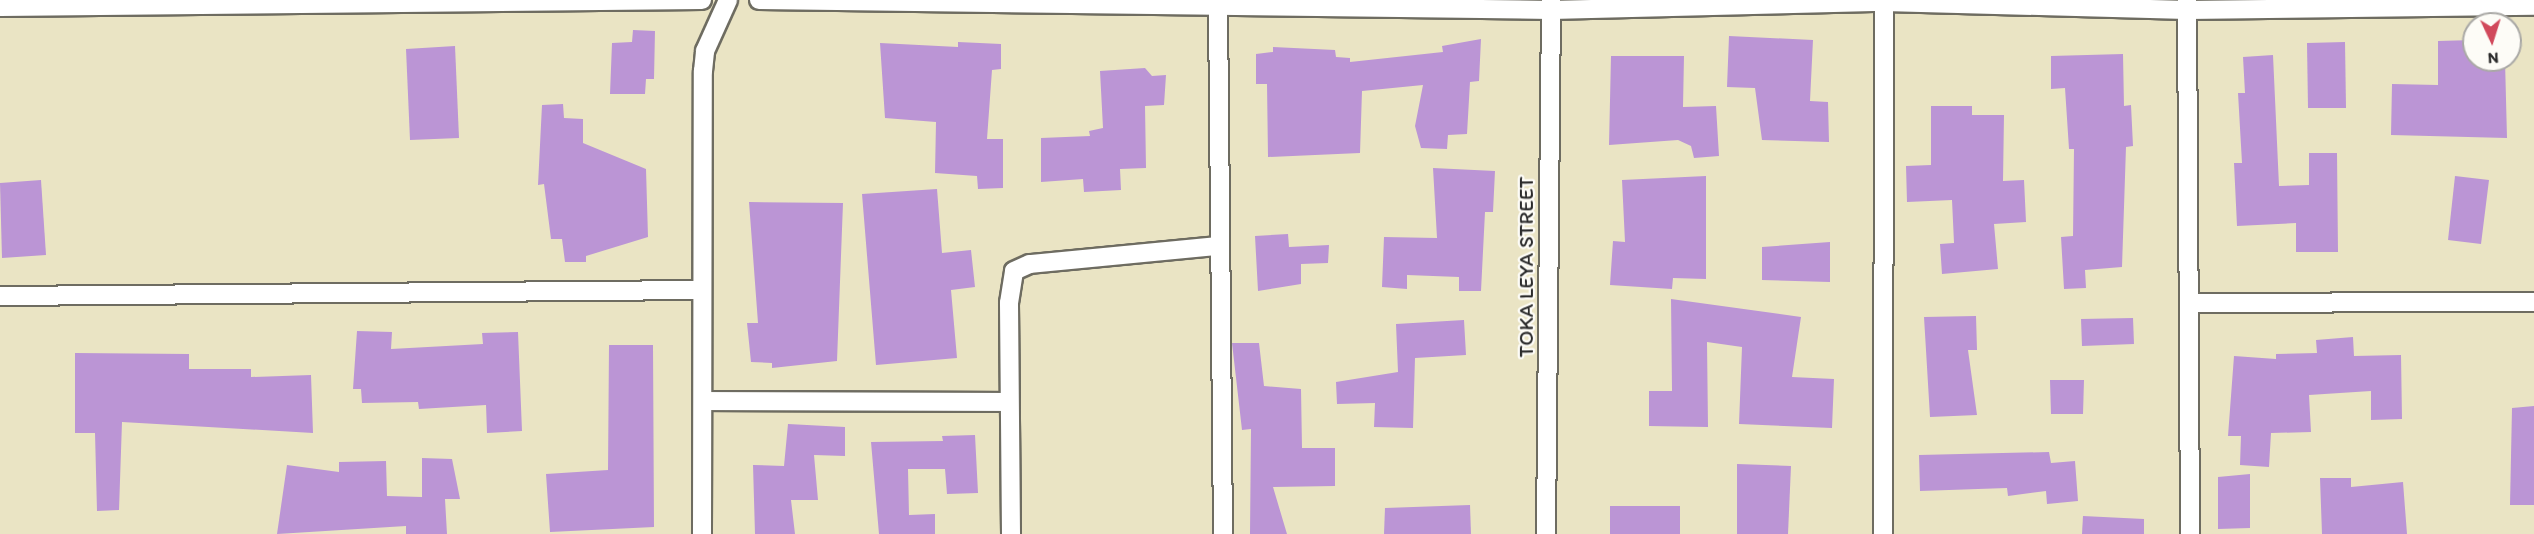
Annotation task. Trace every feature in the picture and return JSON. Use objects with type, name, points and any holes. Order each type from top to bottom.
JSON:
[{"type":"street","points":[[0,7],[702,0]]},
{"type":"street","points":[[702,534],[701,290],[705,51],[728,0]]},
{"type":"street","points":[[759,0],[1218,5],[1551,5],[1884,1],[2534,6]]},
{"type":"street","points":[[1883,534],[1884,1]]},
{"type":"street","points":[[1218,5],[1217,246],[1223,534]]},
{"type":"street","name":"TOKA LEYA STREET","points":[[1546,534],[1551,5]]},
{"type":"street","points":[[2187,5],[2190,534]]},
{"type":"street","points":[[1011,534],[1009,303],[1014,271],[1030,264],[1217,246]]},
{"type":"street","points":[[0,296],[701,290]]},
{"type":"street","points":[[2189,303],[2534,302]]},
{"type":"street","points":[[703,401],[1009,402]]},
{"type":"building","points":[[633,30],[655,31],[654,79],[646,79],[645,94],[610,94],[612,43],[632,42]]},
{"type":"building","points":[[1729,36],[1813,40],[1810,101],[1828,102],[1829,142],[1762,140],[1755,88],[1727,87]]},
{"type":"building","points":[[1481,39],[1479,81],[1470,82],[1467,134],[1448,135],[1447,149],[1421,148],[1415,126],[1423,85],[1362,91],[1360,153],[1268,157],[1267,84],[1256,84],[1256,54],[1273,52],[1273,47],[1335,50],[1336,57],[1350,58],[1350,62],[1443,52],[1442,46]]},
{"type":"building","points":[[2462,40],[2462,72],[2505,72],[2507,138],[2391,135],[2392,84],[2438,85],[2438,41]]},
{"type":"building","points":[[958,42],[1001,44],[1001,69],[992,70],[987,139],[1003,139],[1003,188],[978,189],[977,176],[935,173],[936,122],[885,118],[880,43],[958,47]]},
{"type":"building","points":[[2345,42],[2346,108],[2308,108],[2307,43]]},
{"type":"building","points":[[455,46],[459,138],[410,140],[406,49]]},
{"type":"building","points":[[2123,54],[2124,106],[2131,105],[2133,146],[2126,147],[2122,267],[2085,270],[2086,288],[2064,289],[2061,237],[2073,236],[2074,149],[2069,149],[2065,88],[2051,89],[2051,56]]},
{"type":"building","points":[[2273,55],[2279,186],[2309,185],[2309,153],[2337,153],[2338,252],[2296,252],[2296,223],[2237,226],[2234,163],[2242,163],[2238,93],[2245,93],[2243,57]]},
{"type":"building","points":[[1611,56],[1684,56],[1683,107],[1716,106],[1719,156],[1694,158],[1691,146],[1678,140],[1609,145]]},
{"type":"building","points":[[1145,68],[1152,76],[1166,75],[1164,105],[1145,106],[1146,168],[1120,169],[1121,190],[1084,192],[1083,179],[1041,182],[1041,138],[1090,136],[1089,131],[1103,128],[1100,71]]},
{"type":"building","points":[[563,104],[564,118],[583,119],[583,143],[646,169],[648,237],[586,256],[586,262],[565,262],[562,239],[551,239],[544,184],[538,185],[542,105]]},
{"type":"building","points":[[1931,106],[1972,106],[1972,115],[2004,115],[2003,181],[2024,180],[2026,222],[1994,224],[1998,269],[1942,274],[1940,244],[1954,243],[1952,200],[1907,202],[1906,166],[1931,165]]},
{"type":"building","points":[[1433,168],[1495,171],[1493,212],[1485,212],[1481,291],[1459,291],[1459,277],[1407,275],[1407,289],[1382,287],[1384,237],[1437,238]]},
{"type":"building","points":[[1706,176],[1706,279],[1673,278],[1672,289],[1610,285],[1613,241],[1625,242],[1622,180]]},
{"type":"building","points":[[2455,176],[2489,180],[2481,244],[2448,240]]},
{"type":"building","points":[[41,180],[46,255],[2,258],[0,183]]},
{"type":"building","points":[[937,189],[942,253],[971,250],[975,287],[951,290],[957,358],[876,365],[862,194]]},
{"type":"building","points":[[749,202],[843,203],[837,361],[772,368],[772,363],[751,362],[747,323],[758,323]]},
{"type":"building","points":[[1288,234],[1289,247],[1329,245],[1328,263],[1301,264],[1301,284],[1258,291],[1255,236]]},
{"type":"building","points":[[1830,242],[1830,282],[1762,280],[1762,247]]},
{"type":"building","points":[[1671,299],[1801,317],[1792,377],[1834,379],[1832,428],[1739,424],[1742,347],[1707,342],[1708,427],[1649,426],[1649,391],[1672,391]]},
{"type":"building","points":[[1976,316],[1977,350],[1968,350],[1977,415],[1930,417],[1924,317]]},
{"type":"building","points":[[2133,318],[2134,344],[2082,346],[2081,319]]},
{"type":"building","points":[[1464,320],[1466,355],[1415,358],[1413,428],[1374,427],[1375,403],[1337,404],[1336,382],[1398,372],[1396,324]]},
{"type":"building","points":[[357,331],[392,332],[391,349],[483,344],[482,333],[518,332],[522,431],[487,433],[486,405],[419,409],[418,402],[362,403],[361,389],[353,389]]},
{"type":"building","points":[[2353,337],[2354,356],[2401,355],[2402,419],[2371,420],[2371,391],[2309,395],[2311,432],[2271,433],[2269,467],[2240,465],[2241,436],[2228,436],[2234,356],[2276,359],[2276,354],[2317,353],[2316,340]]},
{"type":"building","points":[[1232,343],[1259,343],[1264,386],[1301,389],[1302,448],[1335,448],[1335,486],[1273,487],[1287,534],[1250,534],[1251,429],[1242,430]]},
{"type":"building","points":[[609,345],[653,345],[654,527],[550,532],[546,474],[608,470]]},
{"type":"building","points":[[75,353],[189,354],[189,369],[251,369],[251,377],[311,375],[313,433],[122,422],[119,510],[97,511],[95,433],[75,433]]},
{"type":"building","points":[[2050,380],[2084,380],[2083,414],[2051,414]]},
{"type":"building","points":[[2534,406],[2534,505],[2510,505],[2512,408]]},
{"type":"building","points":[[788,424],[845,427],[845,456],[814,455],[818,500],[791,500],[795,534],[755,534],[753,465],[784,466]]},
{"type":"building","points":[[975,435],[978,493],[947,494],[945,469],[908,469],[909,515],[935,514],[935,534],[879,534],[871,442],[943,441],[942,436]]},
{"type":"building","points":[[2049,452],[2051,463],[2075,461],[2078,501],[2047,504],[2046,491],[2008,496],[2007,488],[1920,491],[1919,455]]},
{"type":"building","points":[[422,458],[452,459],[460,499],[445,499],[447,534],[406,534],[406,526],[277,534],[287,465],[339,472],[339,462],[386,461],[387,496],[422,497]]},
{"type":"building","points":[[1737,464],[1791,466],[1788,534],[1737,534]]},
{"type":"building","points":[[2250,474],[2250,528],[2218,529],[2218,477]]},
{"type":"building","points":[[2320,478],[2351,478],[2351,487],[2403,482],[2407,534],[2322,534]]},
{"type":"building","points":[[1470,505],[1471,534],[1384,534],[1385,508]]},
{"type":"building","points":[[1610,506],[1680,506],[1680,534],[1610,534]]},
{"type":"building","points":[[2083,516],[2144,519],[2144,534],[2082,534]]}]
